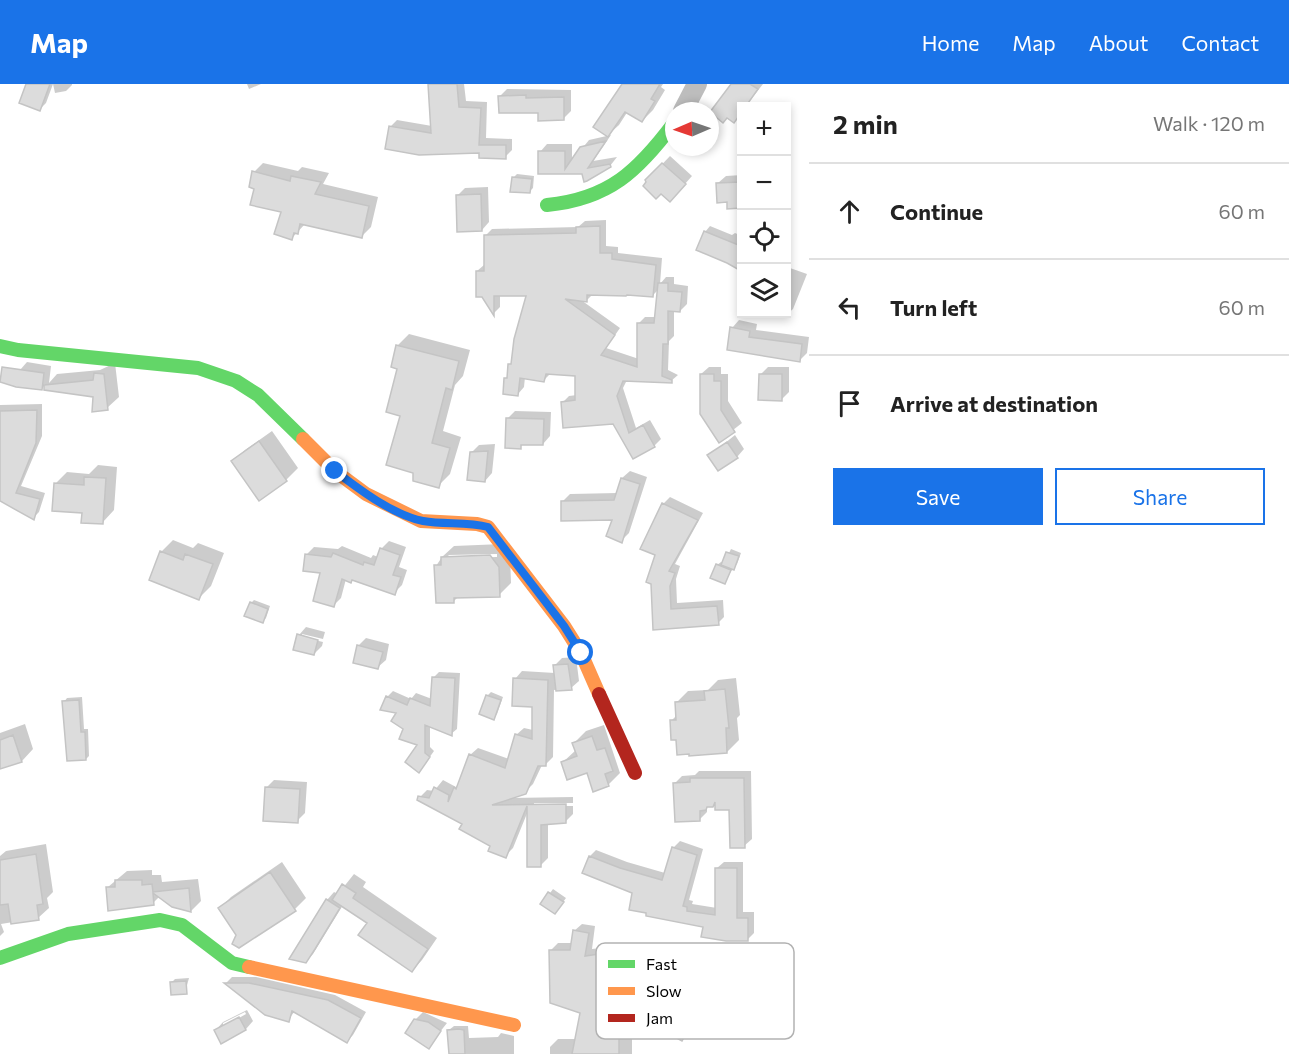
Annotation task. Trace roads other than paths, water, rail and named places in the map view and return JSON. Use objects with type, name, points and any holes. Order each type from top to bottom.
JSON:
[{"type":"street","points":[[688,102],[697,84]]},
{"type":"street","points":[[547,205],[581,200],[609,189],[636,165],[665,133]]},
{"type":"street","points":[[0,346],[18,350],[198,368],[236,381],[258,395],[335,471],[366,494],[406,516],[421,521],[439,524],[477,524],[488,527],[564,626],[581,653],[635,773]]},
{"type":"street","points":[[0,958],[68,934],[160,920],[182,926],[232,963],[514,1025]]}]
